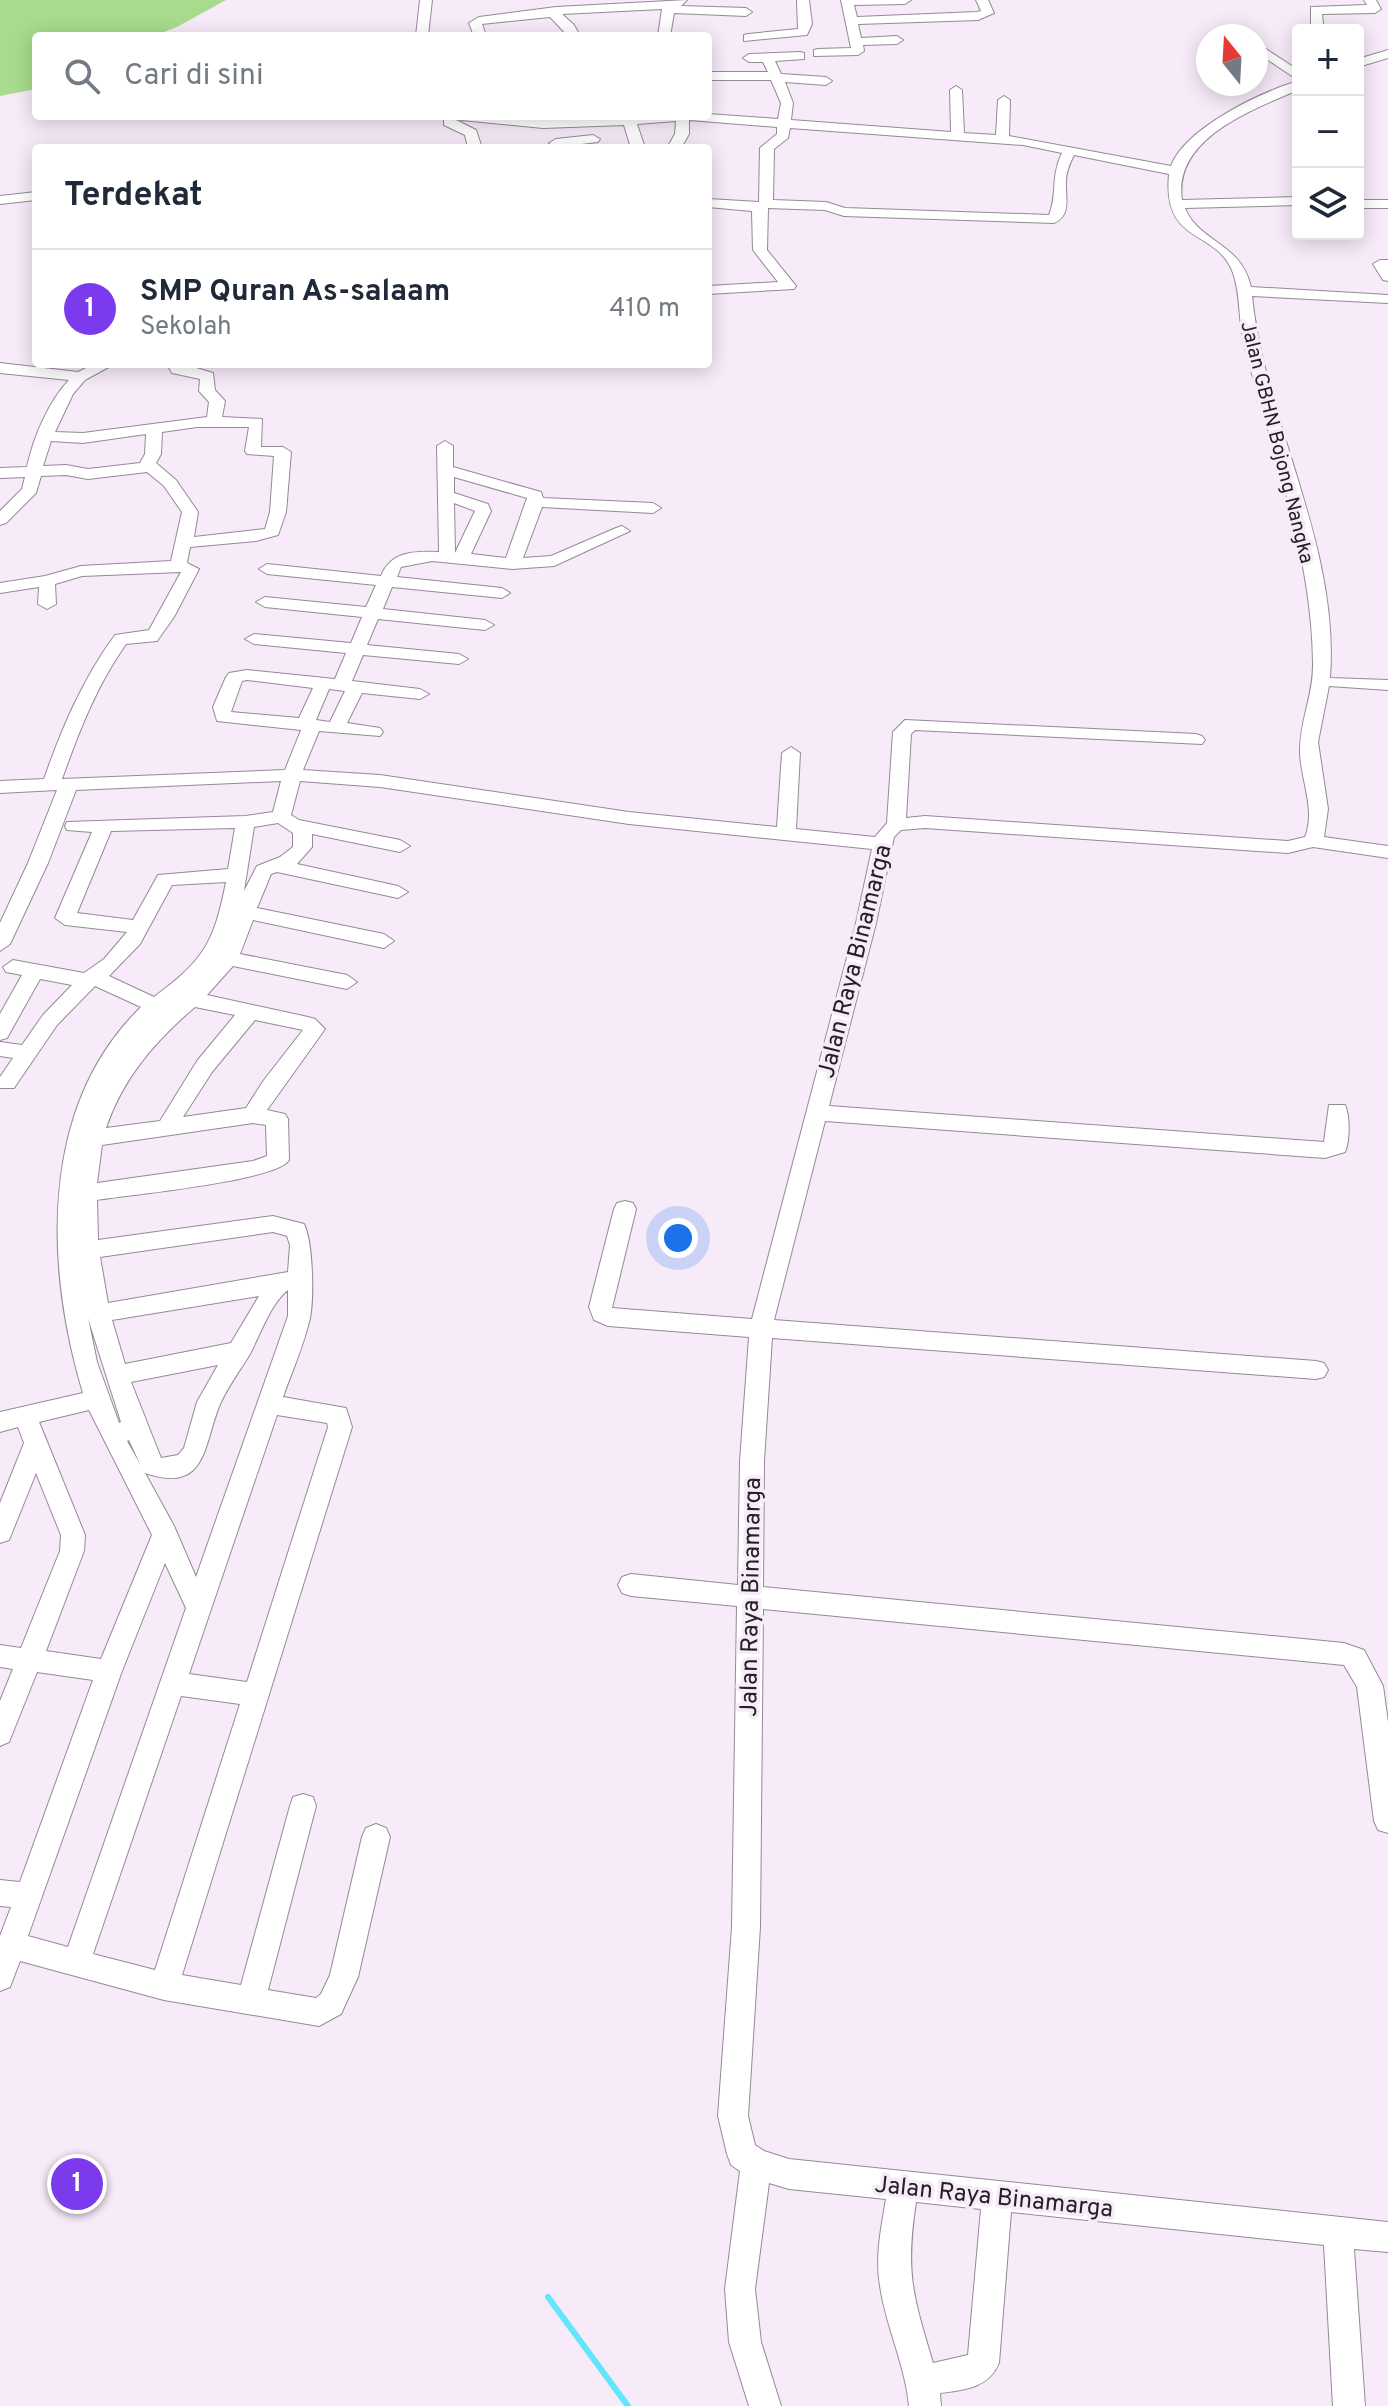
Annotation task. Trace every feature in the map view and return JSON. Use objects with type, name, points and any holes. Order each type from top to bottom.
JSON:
[{"type":"street","points":[[422,32],[426,0],[433,0]]},
{"type":"street","points":[[748,38],[803,32],[806,24],[803,0]]},
{"type":"street","points":[[873,42],[876,56],[861,56],[848,1],[905,0]]},
{"type":"street","points":[[852,21],[988,13],[982,0]]},
{"type":"street","points":[[1317,24],[1315,10],[1375,9],[1370,0]]},
{"type":"street","points":[[665,32],[673,5]]},
{"type":"street","points":[[478,32],[475,23],[479,21],[563,10],[673,5],[748,6],[741,23],[748,38],[767,52],[787,103],[782,137],[767,148],[760,250],[789,286],[712,290]]},
{"type":"street","points":[[554,13],[572,32]]},
{"type":"street","points":[[916,18],[921,32]]},
{"type":"street","points":[[818,53],[897,40]]},
{"type":"street","points":[[1292,53],[1266,53],[1292,72]]},
{"type":"street","points":[[1364,61],[1388,54]]},
{"type":"street","points":[[749,58],[800,56]]},
{"type":"street","points":[[712,76],[826,81]]},
{"type":"street","points":[[712,78],[733,91]]},
{"type":"street","points":[[1292,88],[1204,135],[1186,152],[1175,171],[1177,206],[1292,203]]},
{"type":"street","points":[[956,90],[958,137]]},
{"type":"street","points":[[1002,139],[1004,100]]},
{"type":"street","points":[[712,118],[1002,139],[1070,149],[1175,171]]},
{"type":"street","points":[[453,120],[461,144]]},
{"type":"street","points":[[455,120],[471,133],[474,144]]},
{"type":"street","points":[[515,120],[640,120]]},
{"type":"street","points":[[677,144],[683,120]]},
{"type":"street","points":[[629,121],[637,144]]},
{"type":"street","points":[[556,144],[558,122]]},
{"type":"street","points":[[562,144],[593,139]]},
{"type":"street","points":[[712,203],[826,206],[844,212],[1054,219],[1062,200],[1057,185],[1058,176],[1070,149]]},
{"type":"street","points":[[0,200],[32,196]]},
{"type":"street","points":[[1364,202],[1388,202]]},
{"type":"street","name":"Jalan GBHN Bojong Nangka","points":[[1177,206],[1194,232],[1232,260],[1239,271],[1248,331],[1310,559],[1321,642],[1322,681],[1314,706],[1308,751],[1319,823],[1313,841]]},
{"type":"street","points":[[1388,264],[1380,264],[1388,277]]},
{"type":"street","points":[[1243,291],[1388,299]]},
{"type":"street","points":[[0,368],[80,377]]},
{"type":"street","points":[[0,520],[29,492],[44,436],[66,392],[80,377],[98,368]]},
{"type":"street","points":[[176,368],[208,376],[207,391],[217,401],[214,421]]},
{"type":"street","points":[[44,436],[83,438],[214,421],[257,422],[253,451],[283,452],[278,473],[280,512],[272,532],[185,542]]},
{"type":"street","points":[[148,467],[147,460],[153,454],[154,428]]},
{"type":"street","points":[[445,446],[454,559]]},
{"type":"street","points":[[0,473],[66,470],[88,474],[148,467],[170,483],[190,512],[178,566]]},
{"type":"street","points":[[446,470],[531,493],[537,498],[512,564]]},
{"type":"street","points":[[448,496],[482,507],[483,511],[454,559]]},
{"type":"street","points":[[536,502],[653,508]]},
{"type":"street","points":[[603,541],[609,506]]},
{"type":"street","points":[[353,567],[394,564],[409,556],[512,564],[554,561],[622,531]]},
{"type":"street","points":[[289,821],[292,775],[309,725],[340,685],[394,564]]},
{"type":"street","points":[[0,588],[47,581],[81,571],[178,566],[191,569],[157,634],[121,639],[81,705],[38,863],[0,944]]},
{"type":"street","points":[[267,569],[502,593]]},
{"type":"street","points":[[47,581],[47,604]]},
{"type":"street","points":[[265,602],[485,625]]},
{"type":"street","points":[[254,639],[459,659]]},
{"type":"street","points":[[374,732],[221,714],[233,679],[242,675],[420,694]]},
{"type":"street","points":[[1334,682],[1388,685]]},
{"type":"street","points":[[336,728],[340,685]]},
{"type":"street","points":[[0,787],[292,775],[380,781],[629,818],[786,834],[890,834],[902,732],[911,724],[1196,740]]},
{"type":"street","points":[[786,834],[791,753]]},
{"type":"street","points":[[197,1606],[124,1431],[116,1375],[99,1313],[87,1250],[87,1193],[94,1138],[100,1115],[114,1085],[143,1043],[178,1008],[192,999],[227,958],[264,870],[297,857],[303,846],[304,834],[289,821]]},
{"type":"street","points":[[74,826],[289,821],[400,846]]},
{"type":"street","points":[[87,1250],[282,1224],[296,1230],[300,1236],[288,1281],[240,1350],[209,1402],[195,1452],[187,1462],[176,1467],[164,1469],[153,1466],[97,1399],[86,1360],[69,1261],[75,1151],[87,1099],[122,1043],[156,1006],[187,983],[209,958],[224,925],[237,875],[245,822]]},
{"type":"street","name":"Jalan Raya Binamarga","points":[[1388,852],[1313,841],[1288,847],[925,822],[890,834],[761,1328],[752,1461],[746,1927],[733,2116],[742,2154],[756,2164],[789,2174],[1388,2237]]},
{"type":"street","points":[[104,826],[65,918],[140,927]]},
{"type":"street","points":[[278,866],[398,892]]},
{"type":"street","points":[[7,1083],[50,1020],[117,957],[140,927],[165,879],[237,875]]},
{"type":"street","points":[[246,912],[384,941]]},
{"type":"street","points":[[227,958],[347,982]]},
{"type":"street","points":[[13,967],[91,979],[156,1006]]},
{"type":"street","points":[[0,1033],[34,971]]},
{"type":"street","points":[[192,999],[308,1024],[315,1031],[271,1085],[253,1115]]},
{"type":"street","points":[[167,1128],[188,1087],[213,1051],[251,1011]]},
{"type":"street","points":[[0,1049],[26,1053]]},
{"type":"street","points":[[816,1113],[1325,1150],[1337,1146],[1337,1110]]},
{"type":"street","points":[[87,1193],[271,1165],[278,1160],[280,1152],[277,1119],[253,1115],[94,1138]]},
{"type":"street","points":[[625,1209],[600,1307],[604,1316],[1316,1370]]},
{"type":"street","points":[[99,1313],[288,1281]]},
{"type":"street","points":[[76,1963],[299,1316],[288,1281]]},
{"type":"street","points":[[116,1375],[193,1362],[240,1350]]},
{"type":"street","points":[[193,1362],[209,1402]]},
{"type":"street","points":[[12,1419],[97,1399]]},
{"type":"street","points":[[164,1986],[341,1419],[338,1415],[268,1404]]},
{"type":"street","points":[[0,1734],[72,1551],[73,1535],[37,1441],[12,1419]]},
{"type":"street","points":[[0,1533],[37,1441]]},
{"type":"street","points":[[0,1977],[109,1671],[165,1533]]},
{"type":"street","points":[[631,1585],[1344,1654],[1355,1658],[1370,1686],[1388,1821]]},
{"type":"street","points":[[0,1656],[109,1671]]},
{"type":"street","points":[[172,1683],[256,1695]]},
{"type":"street","points":[[251,2000],[303,1806]]},
{"type":"street","points":[[10,1945],[164,1986],[319,2012],[331,2004],[344,1977],[376,1837]]},
{"type":"street","points":[[0,1893],[28,1896]]},
{"type":"street","points":[[756,2164],[740,2289],[745,2342],[765,2406]]},
{"type":"street","points":[[903,2186],[893,2269],[903,2319],[925,2393],[969,2373],[983,2363],[997,2197]]},
{"type":"street","points":[[1338,2232],[1349,2406]]},
{"type":"green space","points":[[0,0],[226,0],[164,32],[32,32],[32,90],[0,96]]},
{"type":"waterway","points":[[548,2297],[628,2406]]},
{"type":"place","name":"SMP Quran As-salaam","points":[[77,2184]]}]
